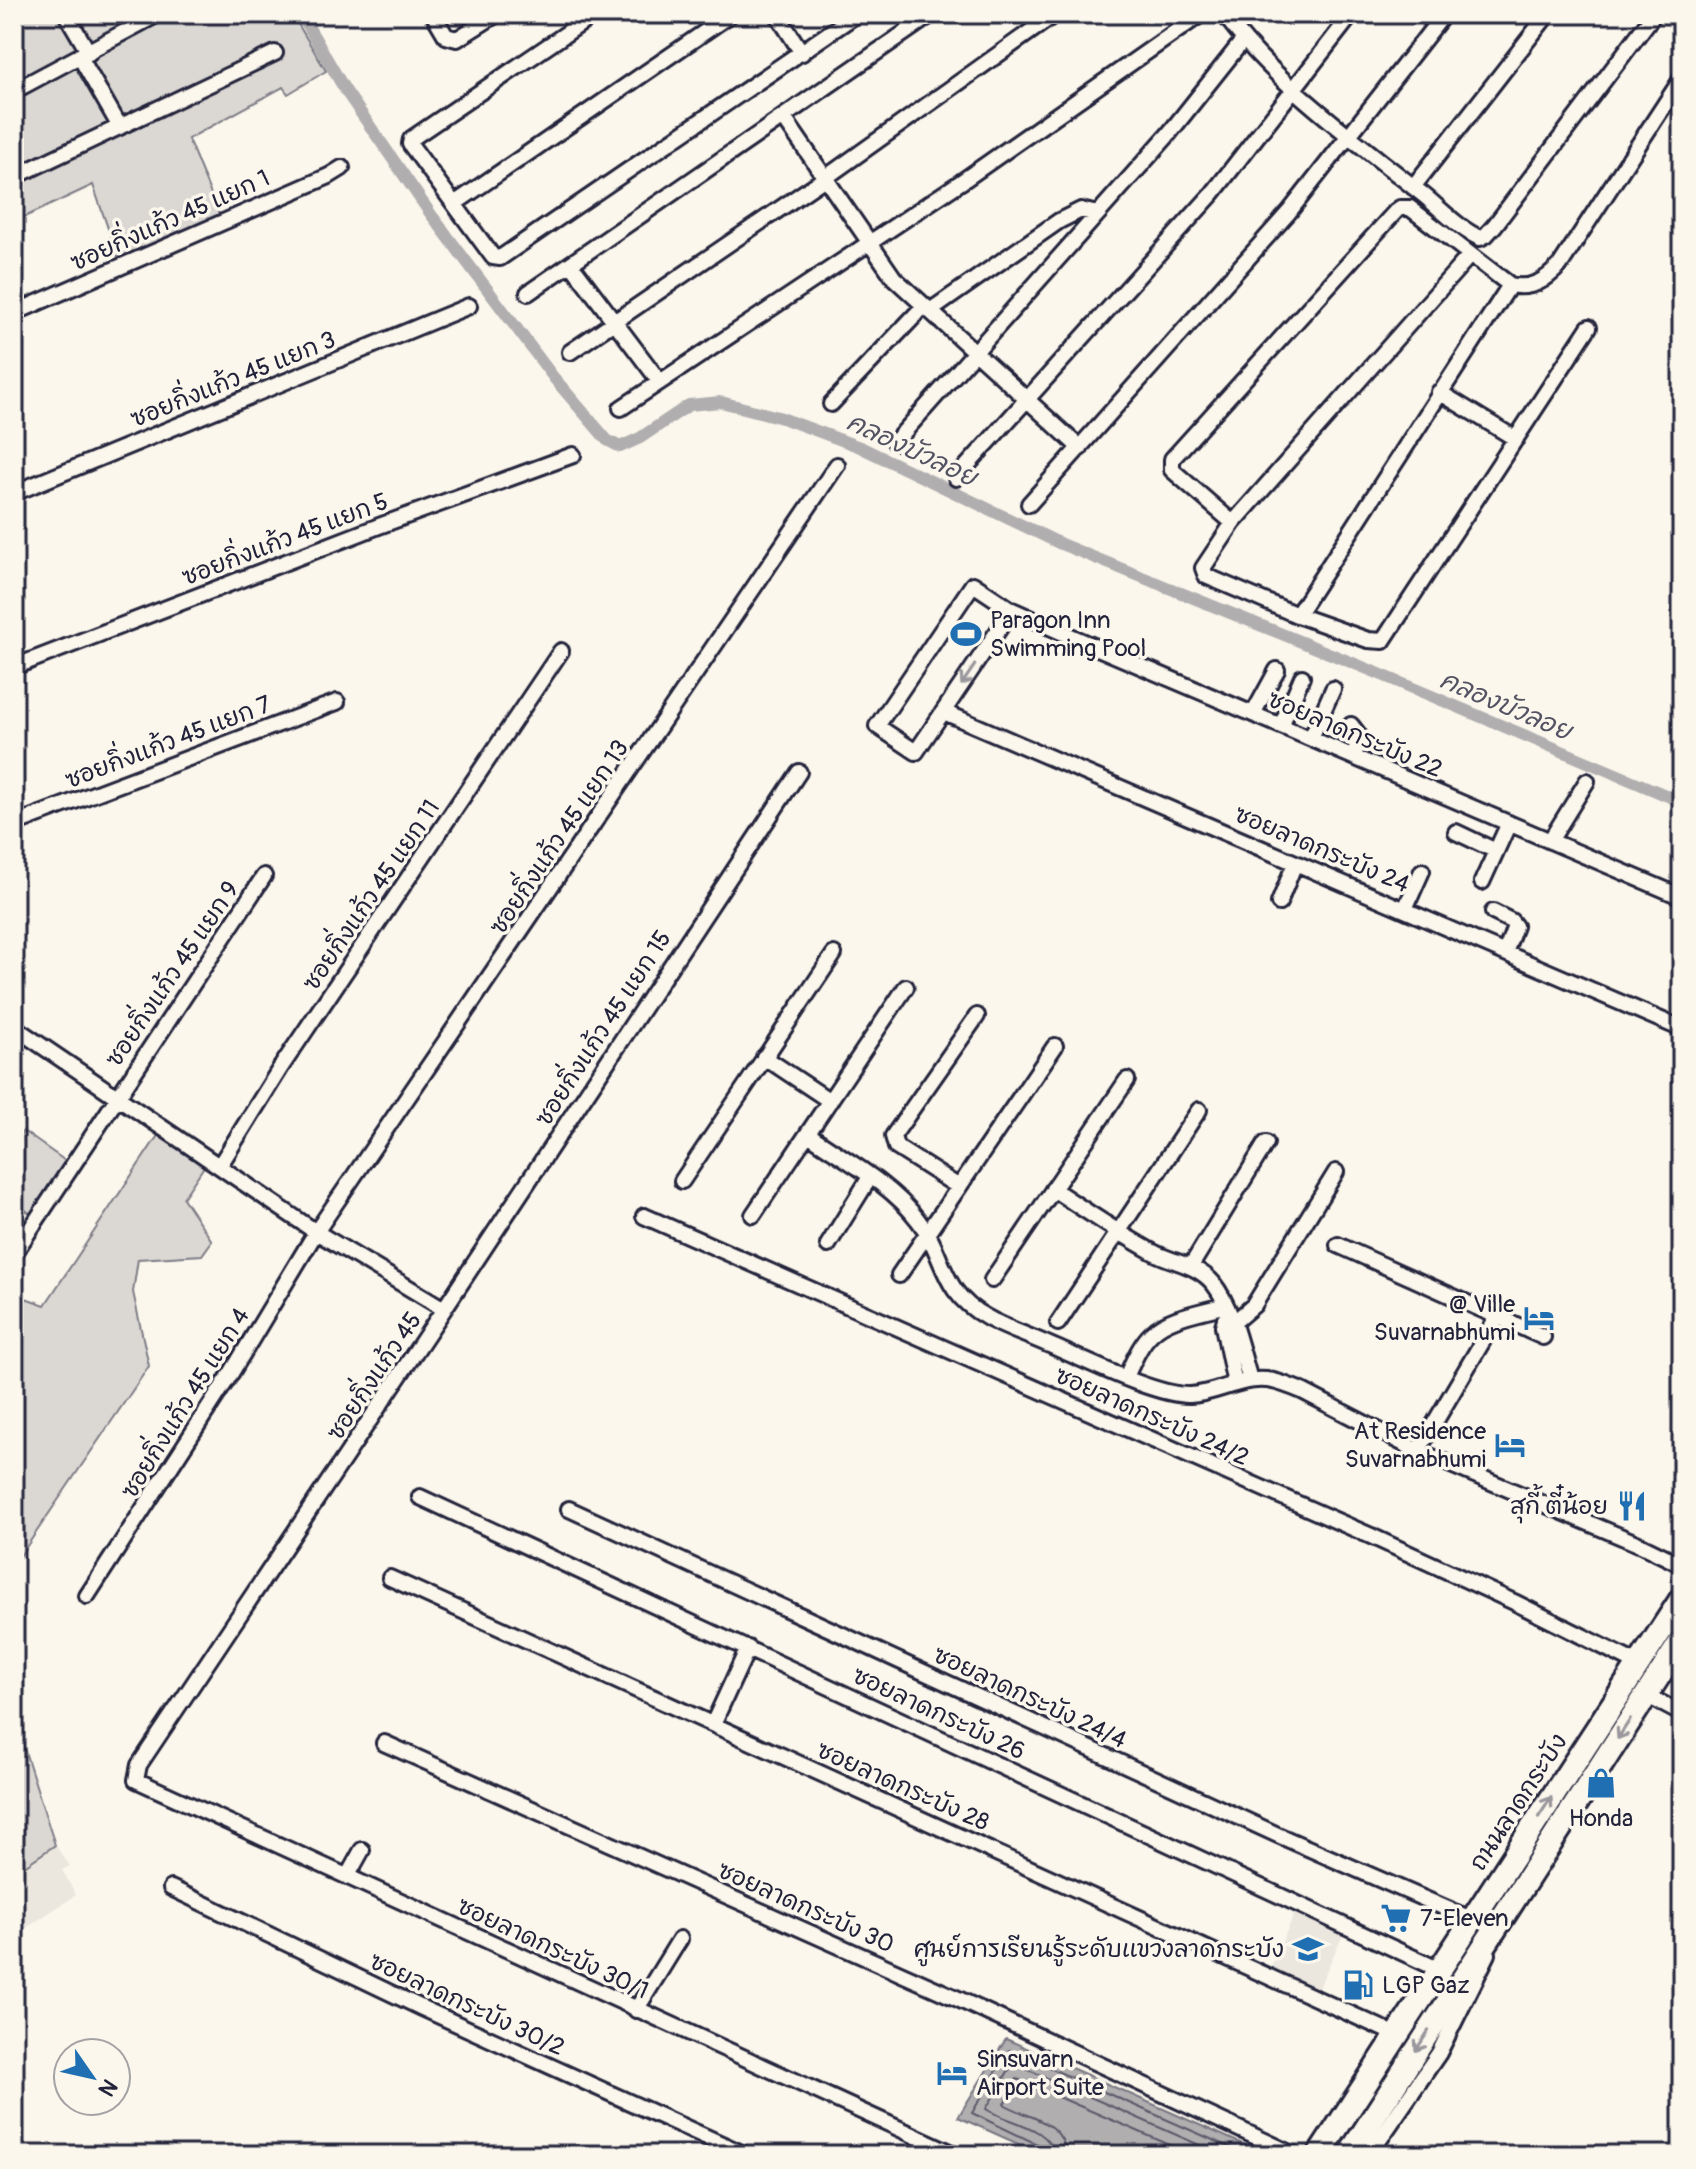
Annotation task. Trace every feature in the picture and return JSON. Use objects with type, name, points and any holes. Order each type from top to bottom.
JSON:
[{"type":"main road","name":"ถนนลาดกระบัง","points":[[1319,2155],[1682,1598]]},
{"type":"main road","name":"ถนนลาดกระบัง","points":[[1349,2155],[1682,1640]]},
{"type":"main road","points":[[1525,1838],[1545,1849]]},
{"type":"street","points":[[66,14],[120,127]]},
{"type":"street","points":[[14,91],[158,14]]},
{"type":"street","points":[[433,14],[446,36],[457,39],[497,14]]},
{"type":"street","points":[[595,14],[411,139],[410,144],[490,255],[500,258],[857,14]]},
{"type":"street","points":[[454,204],[731,14]]},
{"type":"street","points":[[777,14],[802,53]]},
{"type":"street","points":[[528,293],[932,14]]},
{"type":"street","points":[[570,352],[825,178],[1055,14]]},
{"type":"street","points":[[621,408],[961,182],[1201,14]]},
{"type":"street","points":[[1224,14],[1244,39],[1294,88],[1476,237],[1486,235],[1654,14]]},
{"type":"street","points":[[956,478],[1213,193],[1352,14]]},
{"type":"street","points":[[1029,504],[1289,212],[1444,14]]},
{"type":"street","points":[[1413,187],[1548,14]]},
{"type":"street","points":[[895,442],[1188,111],[1244,39]]},
{"type":"street","points":[[14,177],[275,53]]},
{"type":"street","points":[[1233,523],[1172,470],[1172,459],[1400,208],[1410,208],[1510,285],[1530,287],[1552,274],[1560,265],[1682,78]]},
{"type":"street","points":[[784,118],[894,278],[1080,448]]},
{"type":"street","name":"ซอยกิ่งแก้ว 45 แยก 1","points":[[14,313],[342,168]]},
{"type":"street","points":[[831,404],[927,308],[1066,217],[1081,210],[1097,214]]},
{"type":"street","points":[[1470,255],[1233,523],[1203,568],[1203,574],[1297,615],[1368,640],[1383,641],[1589,327]]},
{"type":"street","points":[[571,264],[660,382]]},
{"type":"street","points":[[1297,615],[1510,285]]},
{"type":"street","name":"ซอยกิ่งแก้ว 45 แยก 3","points":[[14,493],[469,306]]},
{"type":"street","points":[[1439,392],[1516,439]]},
{"type":"street","name":"ซอยกิ่งแก้ว 45 แยก 5","points":[[14,667],[379,526],[573,455]]},
{"type":"street","name":"ซอยกิ่งแก้ว 45 แยก 13","points":[[316,1232],[837,465]]},
{"type":"street","name":"ซอยลาดกระบัง 22","points":[[944,712],[916,752],[877,726],[973,584],[1012,610],[1682,897]]},
{"type":"street","points":[[944,712],[1012,610]]},
{"type":"street","name":"ซอยกิ่งแก้ว 45 แยก 11","points":[[220,1165],[281,1067],[561,651]]},
{"type":"street","points":[[1253,714],[1277,670]]},
{"type":"street","points":[[1281,726],[1302,677]]},
{"type":"street","points":[[1311,738],[1333,689]]},
{"type":"street","name":"ซอยกิ่งแก้ว 45 แยก 7","points":[[14,824],[337,702]]},
{"type":"street","name":"ซอยลาดกระบัง 24","points":[[944,712],[1682,1029]]},
{"type":"street","points":[[1351,725],[1359,739],[1355,757]]},
{"type":"street","name":"ซอยกิ่งแก้ว 45 แยก 15","points":[[444,1309],[799,772]]},
{"type":"street","points":[[1550,841],[1587,781]]},
{"type":"street","points":[[1482,882],[1509,823]]},
{"type":"street","points":[[1456,832],[1496,851]]},
{"type":"street","points":[[1279,903],[1295,863]]},
{"type":"street","points":[[1405,909],[1422,871]]},
{"type":"street","name":"ซอยกิ่งแก้ว 45 แยก 9","points":[[14,1254],[264,876]]},
{"type":"street","points":[[1493,912],[1515,926],[1505,953]]},
{"type":"street","points":[[682,1181],[834,954]]},
{"type":"street","points":[[753,1215],[906,987]]},
{"type":"street","points":[[959,1187],[896,1147],[893,1136],[977,1016]]},
{"type":"street","name":"ซอยกิ่งแก้ว 45","points":[[14,1027],[316,1232],[444,1309],[139,1765],[135,1776]]},
{"type":"street","points":[[899,1275],[1055,1046]]},
{"type":"street","points":[[764,1057],[830,1101]]},
{"type":"street","points":[[992,1280],[1127,1080]]},
{"type":"street","points":[[1058,1323],[1199,1110]]},
{"type":"street","points":[[808,1134],[870,1177],[906,1207],[928,1233],[941,1267],[962,1302],[987,1318],[1126,1377],[1176,1393],[1189,1395],[1243,1382],[1272,1380],[1302,1391],[1418,1451],[1517,1491],[1682,1565]]},
{"type":"street","points":[[1191,1266],[1266,1143]]},
{"type":"street","points":[[1126,1377],[1144,1342],[1154,1331],[1176,1320],[1227,1316],[1254,1305],[1336,1172]]},
{"type":"street","points":[[828,1245],[870,1177]]},
{"type":"street","points":[[1053,1189],[1118,1232],[1157,1254],[1191,1266],[1212,1282],[1227,1316],[1243,1382]]},
{"type":"street","name":"ซอยลาดกระบัง 24/2","points":[[644,1216],[1371,1536],[1528,1608],[1638,1664]]},
{"type":"street","name":"ซอยกิ่งแก้ว 45 แยก 4","points":[[87,1596],[198,1426],[316,1232]]},
{"type":"street","points":[[1338,1245],[1543,1337]]},
{"type":"street","points":[[1418,1451],[1497,1317]]},
{"type":"street","name":"ซอยลาดกระบัง 26","points":[[420,1497],[1440,1970]]},
{"type":"street","name":"ซอยลาดกระบัง 24/4","points":[[569,1509],[1280,1836],[1473,1920]]},
{"type":"street","name":"ซอยลาดกระบัง 28","points":[[390,1578],[1397,2035]]},
{"type":"street","points":[[713,1724],[748,1648]]},
{"type":"street","points":[[1646,1695],[1682,1714]]},
{"type":"street","name":"ซอยลาดกระบัง 30","points":[[384,1743],[970,2005],[1295,2155]]},
{"type":"street","name":"ซอยลาดกระบัง 30/1","points":[[135,1776],[139,1782],[957,2155]]},
{"type":"street","points":[[347,1877],[362,1850]]},
{"type":"street","name":"ซอยลาดกระบัง 30/2","points":[[171,1888],[422,2008],[746,2155]]},
{"type":"street","points":[[1369,2155],[1439,2053],[1515,1896]]},
{"type":"street","points":[[636,2010],[680,1939]]},
{"type":"shaded area","points":[[14,14],[292,14],[326,71],[288,94],[283,87],[188,139],[222,221],[121,266],[93,185],[14,222]]},
{"type":"shaded area","points":[[23,1131],[71,1165],[34,1216],[14,1202],[14,1144]]},
{"type":"shaded area","points":[[161,1131],[207,1162],[183,1198],[212,1241],[202,1255],[138,1259],[133,1292],[149,1366],[14,1565],[14,1294],[45,1305]]},
{"type":"shaded area","points":[[14,1717],[55,1845],[14,1873]]},
{"type":"shaded area","points":[[55,1845],[70,1866],[62,1870],[76,1895],[14,1936],[14,1873]]},
{"type":"shaded area","name":"ศูนย์การเรียนรู้ระดับแขวงลาดกระบัง","points":[[1298,1906],[1346,1928],[1317,1992],[1269,1970]]},
{"type":"water","points":[[1006,2039],[1267,2155],[1043,2155],[958,2117]]},
{"type":"waterway","name":"คลองบัวลอย","points":[[301,14],[345,90],[430,213],[554,378],[607,440],[620,447],[640,438],[689,405],[721,402],[782,418],[860,447],[1061,544],[1682,802]]},
{"type":"place","name":"Paragon Inn Swimming Pool","points":[[966,634]]},
{"type":"place","name":"@ Ville Suvarnabhumi","points":[[1539,1318]]},
{"type":"place","name":"At Residence Suvarnabhumi","points":[[1510,1445]]},
{"type":"place","name":"สุกี้ ตี๋น้อย","points":[[1632,1506]]},
{"type":"place","name":"Honda","points":[[1601,1783]]},
{"type":"place","name":"7-Eleven","points":[[1396,1918]]},
{"type":"place","name":"ศูนย์การเรียนรู้ระดับแขวงลาดกระบัง","points":[[1308,1949]]},
{"type":"place","name":"LGP Gaz","points":[[1358,1985]]},
{"type":"place","name":"Sinsuvarn Airport Suite","points":[[952,2073]]}]
